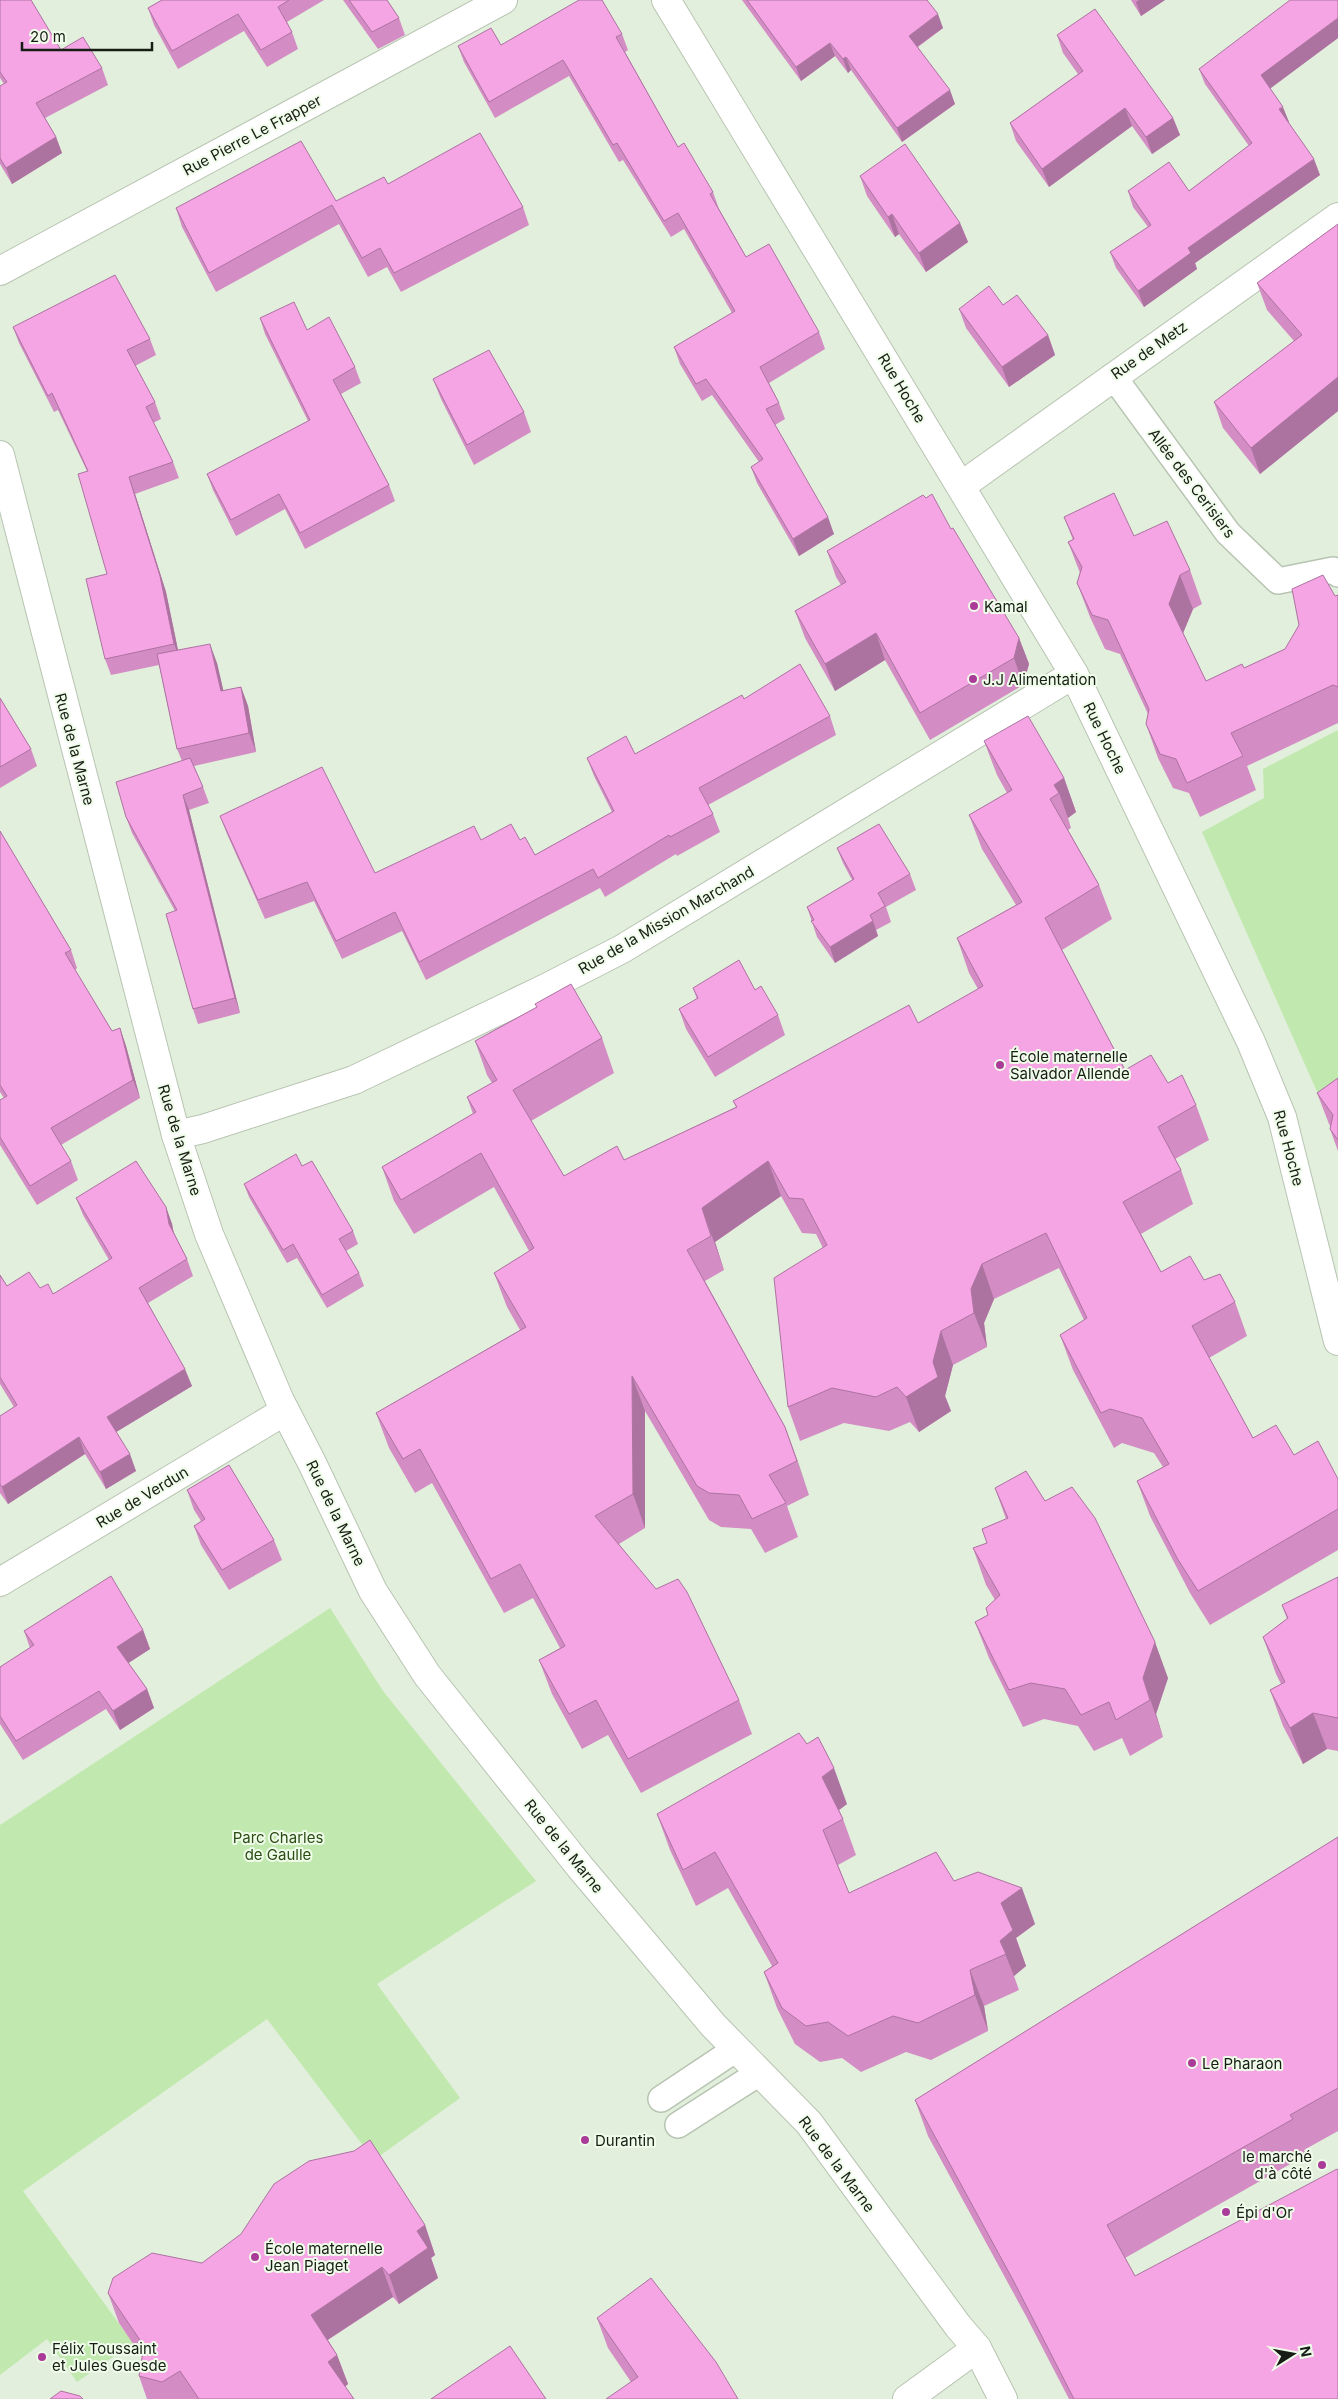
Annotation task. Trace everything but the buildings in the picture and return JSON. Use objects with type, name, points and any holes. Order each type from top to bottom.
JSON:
[{"type":"street","name":"Rue Pierre Le Frapper","points":[[0,271],[503,0]]},
{"type":"street","name":"Rue Hoche","points":[[666,0],[1074,674],[1251,1042],[1282,1117],[1338,1341]]},
{"type":"street","name":"Rue de Metz","points":[[961,486],[1338,217]]},
{"type":"street","name":"Rue de la Marne","points":[[0,455],[176,1135],[209,1234],[285,1411],[373,1591],[427,1675],[580,1867],[736,2050],[809,2123],[976,2348],[1003,2399]]},
{"type":"street","name":"Rue de la Mission Marchand","points":[[176,1135],[203,1129],[354,1080],[622,949],[1074,674]]},
{"type":"street","name":"Rue de Verdun","points":[[0,1582],[285,1411]]},
{"type":"street","points":[[907,2399],[976,2348]]},
{"type":"lane","name":"Allée des Cerisiers","points":[[1113,376],[1228,533],[1278,581],[1333,570],[1338,574]]},
{"type":"lane","points":[[661,2099],[736,2050]]},
{"type":"lane","points":[[678,2125],[759,2073]]},
{"type":"green space","points":[[1338,730],[1338,1103],[1326,1112],[1202,832],[1264,798],[1263,769]]},
{"type":"green space","name":"Parc Charles de Gaulle","points":[[330,1608],[383,1691],[536,1881],[377,1984],[460,2098],[374,2160],[267,2019],[23,2191],[133,2343],[77,2382],[47,2339],[0,2375],[0,1825]]},
{"type":"place","name":"Kamal","points":[[974,606]]},
{"type":"place","name":"J.J Alimentation","points":[[973,679]]},
{"type":"place","name":"École maternelle Salvador Allende","points":[[1000,1065]]},
{"type":"place","name":"Le Pharaon","points":[[1192,2063]]},
{"type":"place","name":"Durantin","points":[[585,2140]]},
{"type":"place","name":"le marché d'à côté","points":[[1322,2165]]},
{"type":"place","name":"Épi d'Or","points":[[1226,2212]]},
{"type":"place","name":"École maternelle Jean Piaget","points":[[255,2257]]},
{"type":"place","name":"Félix Toussaint et Jules Guesde","points":[[42,2357]]}]
